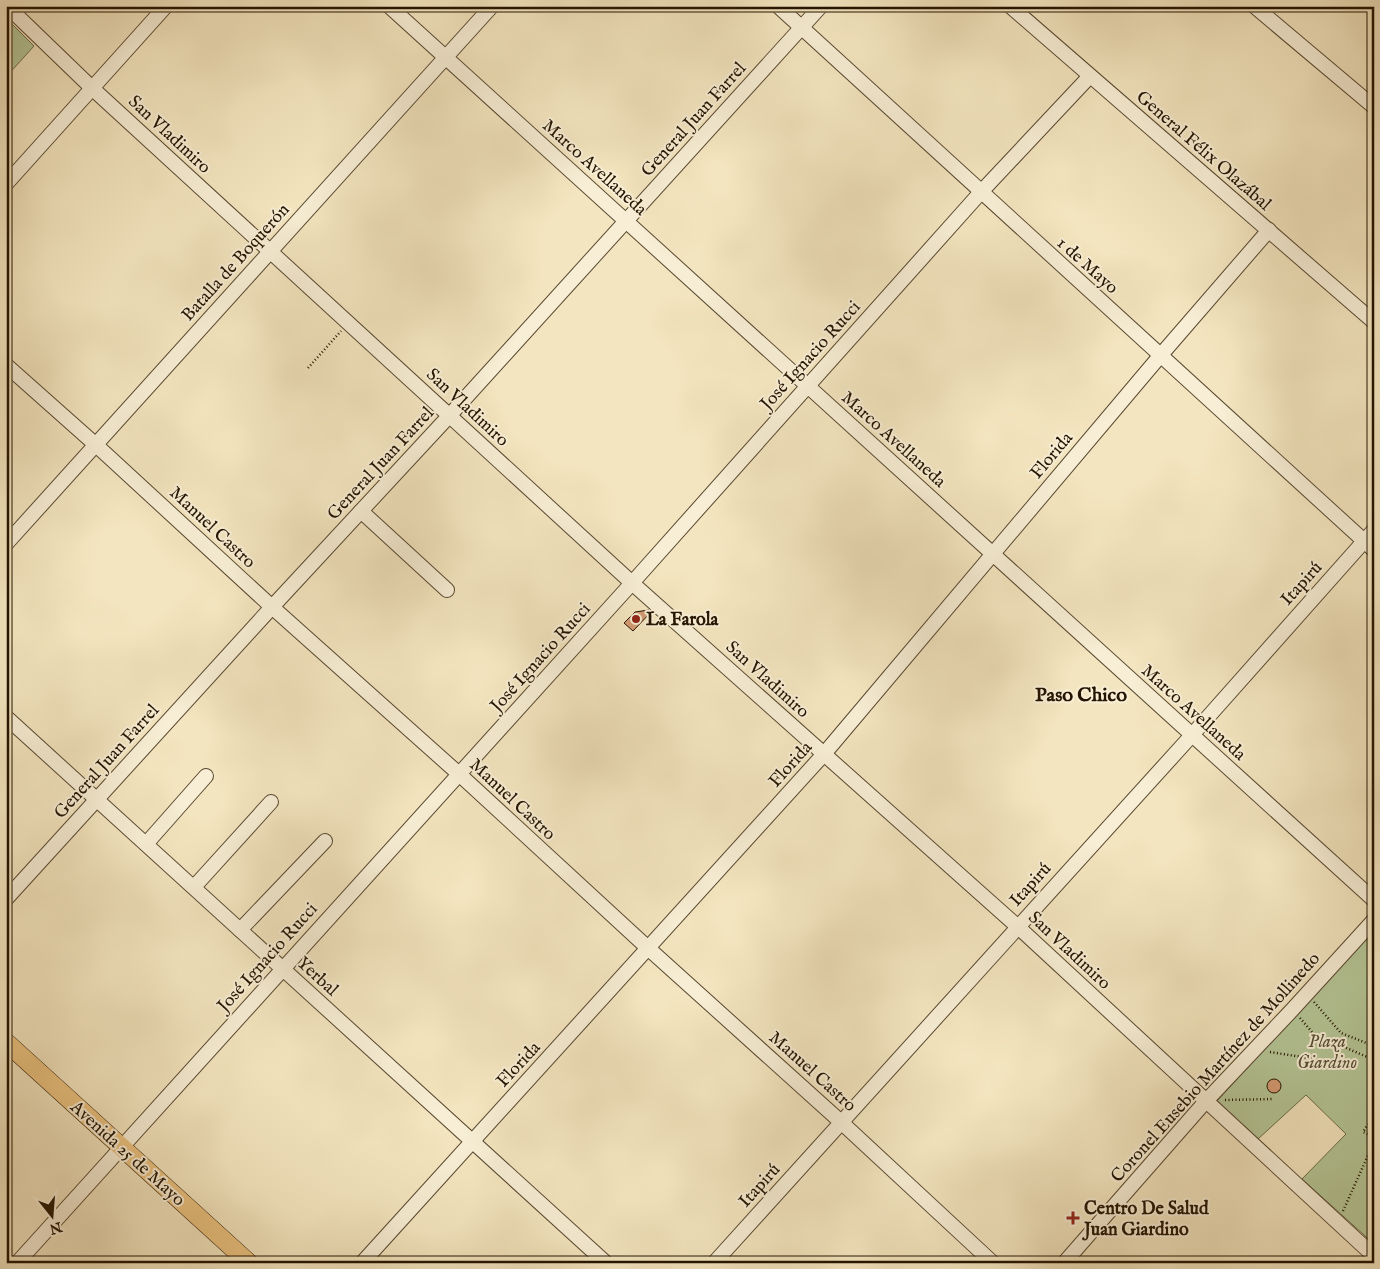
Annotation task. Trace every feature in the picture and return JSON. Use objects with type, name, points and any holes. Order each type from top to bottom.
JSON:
[{"type":"main road","name":"Avenida 25 de Mayo","points":[[6,1042],[249,1263]]},
{"type":"street","name":"San Vladimiro","points":[[7,6],[269,251],[632,583],[1017,926],[1374,1256]]},
{"type":"street","points":[[6,184],[166,6]]},
{"type":"street","name":"Marco Avellaneda","points":[[390,6],[1374,900]]},
{"type":"street","name":"Batalla de Boquerón","points":[[6,544],[492,6]]},
{"type":"street","name":"1 de Mayo","points":[[778,6],[1369,546]]},
{"type":"street","name":"General Juan Farrel","points":[[6,899],[272,607],[450,416],[821,6]]},
{"type":"street","name":"General Félix Olazábal","points":[[1010,6],[1374,322]]},
{"type":"street","points":[[1254,6],[1374,107]]},
{"type":"street","name":"José Ignacio Rucci","points":[[16,1263],[632,583],[981,192],[1090,76]]},
{"type":"street","name":"Florida","points":[[362,1263],[824,754],[1160,356],[1269,230]]},
{"type":"street","name":"Manuel Castro","points":[[6,365],[459,774],[993,1263]]},
{"type":"street","points":[[361,511],[447,590]]},
{"type":"street","name":"Itapirú","points":[[714,1263],[1192,734],[1369,546],[1374,530]]},
{"type":"street","name":"Yerbal","points":[[6,717],[194,886],[282,969],[606,1263]]},
{"type":"street","points":[[146,844],[206,776]]},
{"type":"street","points":[[194,886],[271,802]]},
{"type":"street","points":[[240,930],[325,841]]},
{"type":"street","name":"Coronel Eusebio Martínez de Mollinedo","points":[[1064,1263],[1206,1101],[1374,920]]},
{"type":"path","points":[[308,368],[348,323]]},
{"type":"path","points":[[1306,994],[1341,1033],[1374,1046]]},
{"type":"path","points":[[1292,1010],[1312,1032],[1374,1060]]},
{"type":"path","points":[[1255,1050],[1315,1059]]},
{"type":"path","points":[[1206,1101],[1273,1098]]},
{"type":"path","points":[[1374,1115],[1363,1132],[1374,1137]]},
{"type":"path","points":[[1338,1224],[1374,1142]]},
{"type":"green space","points":[[6,18],[34,46],[6,77]]},
{"type":"green space","name":"Plaza Giardino","points":[[1374,929],[1374,1244],[1302,1179],[1346,1134],[1306,1095],[1258,1139],[1217,1101]]},
{"type":"building","name":"La Farola","points":[[649,610],[651,612],[633,631],[624,623],[635,612]]},
{"type":"building","points":[[1271,1079],[1277,1079],[1281,1086],[1277,1093],[1271,1093],[1267,1089],[1267,1083]]},
{"type":"place","name":"La Farola","points":[[636,619]]},
{"type":"place","name":"Centro De Salud Juan Giardino","points":[[1073,1218]]},
{"type":"district","name":"Paso Chico","points":[[1081,694]]}]
